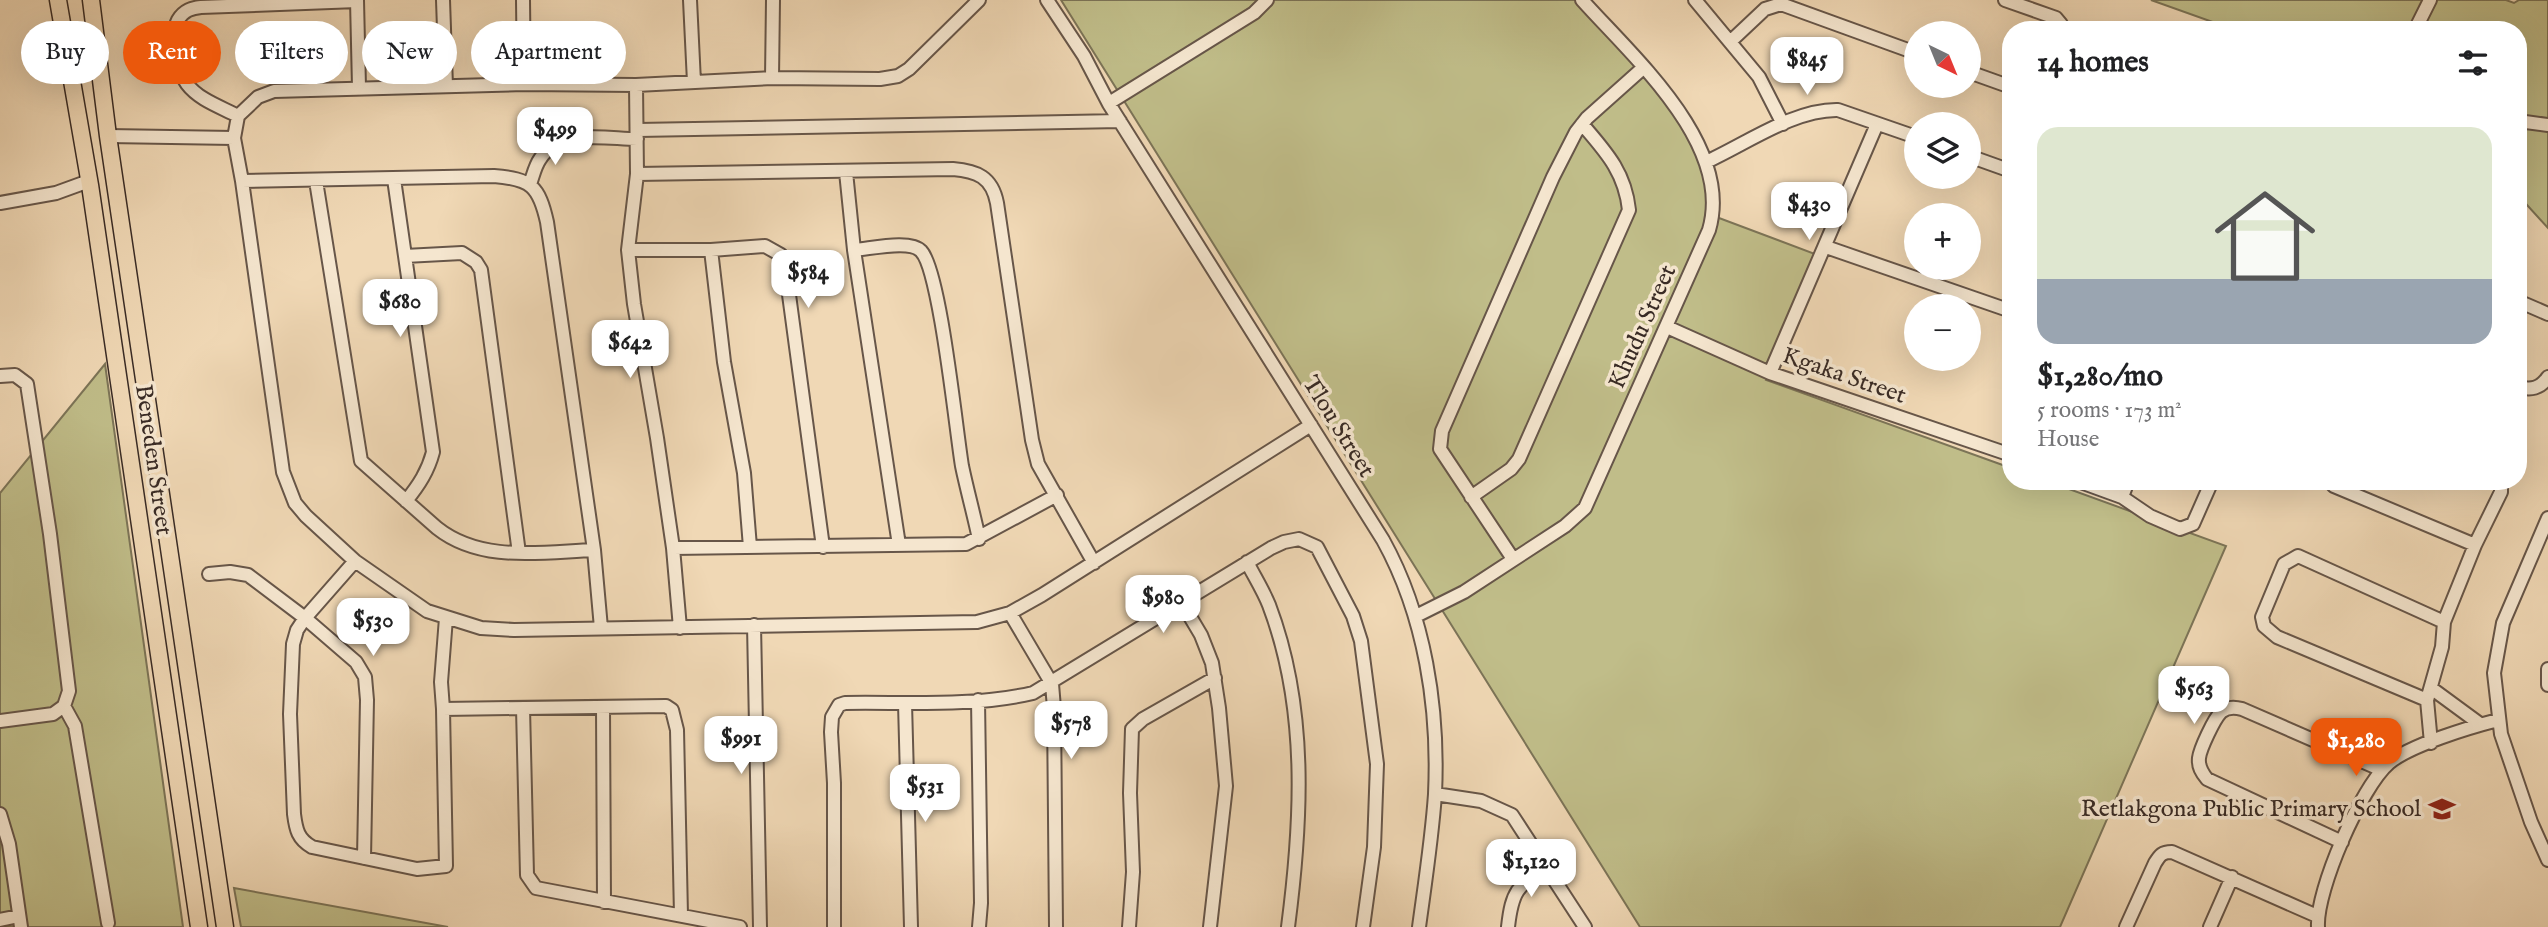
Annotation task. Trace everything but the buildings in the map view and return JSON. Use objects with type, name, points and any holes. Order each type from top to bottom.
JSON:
[{"type":"main road","name":"Beneden Street","points":[[58,0],[89,181],[199,927]]},
{"type":"main road","name":"Beneden Street","points":[[92,0],[108,136],[225,927]]},
{"type":"street","points":[[238,116],[202,98],[183,77],[177,59],[177,21],[191,8],[357,0],[359,87]]},
{"type":"street","points":[[443,0],[446,86]]},
{"type":"street","points":[[523,0],[523,21]]},
{"type":"street","points":[[690,0],[694,82]]},
{"type":"street","points":[[772,78],[773,0]]},
{"type":"street","points":[[979,0],[920,60],[898,76],[880,79],[772,78],[636,85],[359,87],[274,91],[258,97],[238,116],[234,138],[283,472],[295,503],[355,561],[426,611],[481,628],[680,628],[986,621],[1010,613],[1094,564],[1311,425]]},
{"type":"street","name":"Tlou Street","points":[[1046,0],[1084,56],[1108,103],[1383,540],[1416,616],[1426,664],[1432,716],[1434,794],[1419,927]]},
{"type":"street","points":[[1108,103],[1245,18],[1267,0]]},
{"type":"street","name":"Khudu Street","points":[[1416,616],[1464,592],[1565,526],[1585,508],[1667,327],[1714,214],[1713,188],[1706,162],[1688,122],[1582,0]]},
{"type":"street","points":[[1695,0],[1759,76],[1783,124]]},
{"type":"street","points":[[2005,0],[2056,18],[2058,21]]},
{"type":"street","points":[[2420,21],[2430,0]]},
{"type":"street","points":[[1731,41],[1765,9],[1781,4],[1904,49]]},
{"type":"street","points":[[1513,559],[1440,449],[1442,431],[1553,177],[1582,124],[1643,68]]},
{"type":"street","points":[[1981,76],[2002,84]]},
{"type":"street","points":[[636,85],[637,174],[628,250],[634,304],[673,548],[680,628]]},
{"type":"street","points":[[1706,162],[1783,124],[1827,110],[1839,110],[1904,133]]},
{"type":"street","points":[[530,184],[540,158],[554,144],[572,138],[1120,121]]},
{"type":"street","points":[[2527,122],[2548,125]]},
{"type":"street","points":[[1471,497],[1519,459],[1629,210],[1627,193],[1614,162],[1582,124]]},
{"type":"street","points":[[1770,373],[1877,124]]},
{"type":"street","points":[[108,136],[234,138]]},
{"type":"street","points":[[1981,160],[2002,168]]},
{"type":"street","points":[[637,174],[967,170],[978,173],[995,191],[1032,440],[1038,464],[1094,564]]},
{"type":"street","points":[[846,172],[854,250],[899,545]]},
{"type":"street","points":[[242,181],[494,176],[516,178],[530,184],[537,192],[547,222],[594,550],[601,628]]},
{"type":"street","points":[[394,178],[433,452],[420,484],[407,501]]},
{"type":"street","points":[[0,203],[56,193],[89,181]]},
{"type":"street","points":[[316,181],[360,461],[448,537],[466,545],[481,550],[519,553],[594,550]]},
{"type":"street","points":[[628,250],[711,250],[765,246],[781,255],[785,265],[823,547]]},
{"type":"street","points":[[854,250],[912,246],[921,251],[929,264],[940,317],[962,467],[979,539]]},
{"type":"street","points":[[1826,247],[2002,308]]},
{"type":"street","points":[[711,250],[724,362],[744,473],[750,547]]},
{"type":"street","points":[[405,256],[462,253],[477,262],[481,270],[519,553]]},
{"type":"street","points":[[2527,305],[2548,314]]},
{"type":"street","name":"Kgaka Street","points":[[1667,327],[1770,373],[2002,452]]},
{"type":"street","points":[[0,376],[15,375],[27,384],[50,534],[69,691],[64,706],[53,714],[0,721]]},
{"type":"street","points":[[2527,387],[2539,387],[2548,377]]},
{"type":"street","points":[[2103,490],[2122,497],[2176,528],[2193,524],[2208,490]]},
{"type":"street","points":[[2122,497],[2125,490]]},
{"type":"street","points":[[2344,490],[2475,545]]},
{"type":"street","points":[[2431,743],[2429,694],[2442,648],[2444,622],[2501,490]]},
{"type":"street","points":[[673,548],[966,544],[1057,495]]},
{"type":"street","points":[[2548,518],[2499,636],[2494,673],[2498,720],[2531,822],[2548,860]]},
{"type":"street","points":[[834,927],[832,717],[842,703],[978,700],[1011,698],[1033,693],[1052,684],[1247,562],[1284,542],[1300,539],[1312,543],[1328,564],[1359,633],[1377,764],[1374,847],[1363,927]]},
{"type":"street","points":[[2444,622],[2300,556],[2284,564],[2262,617],[2264,626],[2277,637],[2429,694],[2480,724]]},
{"type":"street","points":[[355,561],[305,618],[297,630],[293,644],[290,685],[292,782],[297,829],[303,842],[312,847],[417,869],[446,866],[443,709],[440,682],[446,618]]},
{"type":"street","points":[[1247,562],[1268,603],[1282,646],[1299,747],[1298,850],[1288,927]]},
{"type":"street","points":[[209,575],[230,572],[248,575],[305,618],[356,662],[365,677],[367,701],[364,858]]},
{"type":"street","points":[[1182,603],[1207,648],[1215,678],[1226,786],[1210,927]]},
{"type":"street","points":[[1010,613],[1052,684],[1056,927]]},
{"type":"street","points":[[754,625],[760,927]]},
{"type":"street","points":[[2548,669],[2548,685]]},
{"type":"street","points":[[1129,927],[1133,872],[1130,793],[1132,729],[1143,719],[1215,678]]},
{"type":"street","points":[[978,700],[979,927]]},
{"type":"street","points":[[905,703],[911,927]]},
{"type":"street","points":[[64,706],[75,726],[108,923]]},
{"type":"street","points":[[443,709],[666,706],[676,715],[681,915]]},
{"type":"street","points":[[603,707],[604,902]]},
{"type":"street","points":[[2342,842],[2207,779],[2199,766],[2199,757],[2216,720],[2222,711],[2237,707],[2382,770]]},
{"type":"street","points":[[523,708],[527,875],[540,890],[740,927]]},
{"type":"street","points":[[2126,927],[2161,853],[2172,852],[2232,877],[2318,921],[2330,873],[2342,842],[2354,816],[2382,770],[2393,760],[2431,743],[2498,720]]},
{"type":"street","points":[[1434,794],[1481,800],[1512,815],[1585,927]]},
{"type":"street","points":[[0,814],[9,844],[20,922],[0,920]]},
{"type":"street","points":[[1508,927],[1512,898],[1521,886],[1546,866]]},
{"type":"street","points":[[2210,927],[2232,877]]},
{"type":"shaded area","points":[[1061,0],[1577,0],[1677,109],[1707,159],[1711,215],[1815,254],[1766,380],[2002,465],[2002,490],[2072,490],[2226,546],[2060,927],[1640,927]]},
{"type":"shaded area","points":[[2151,0],[2506,0],[2514,3],[2519,0],[2548,0],[2548,228],[2527,205],[2527,21],[2210,21]]},
{"type":"shaded area","points":[[105,364],[183,927],[0,927],[0,493]]},
{"type":"shaded area","points":[[234,888],[448,927],[241,927]]},
{"type":"place","name":"Retlakgona Public Primary School","points":[[2442,809]]}]
